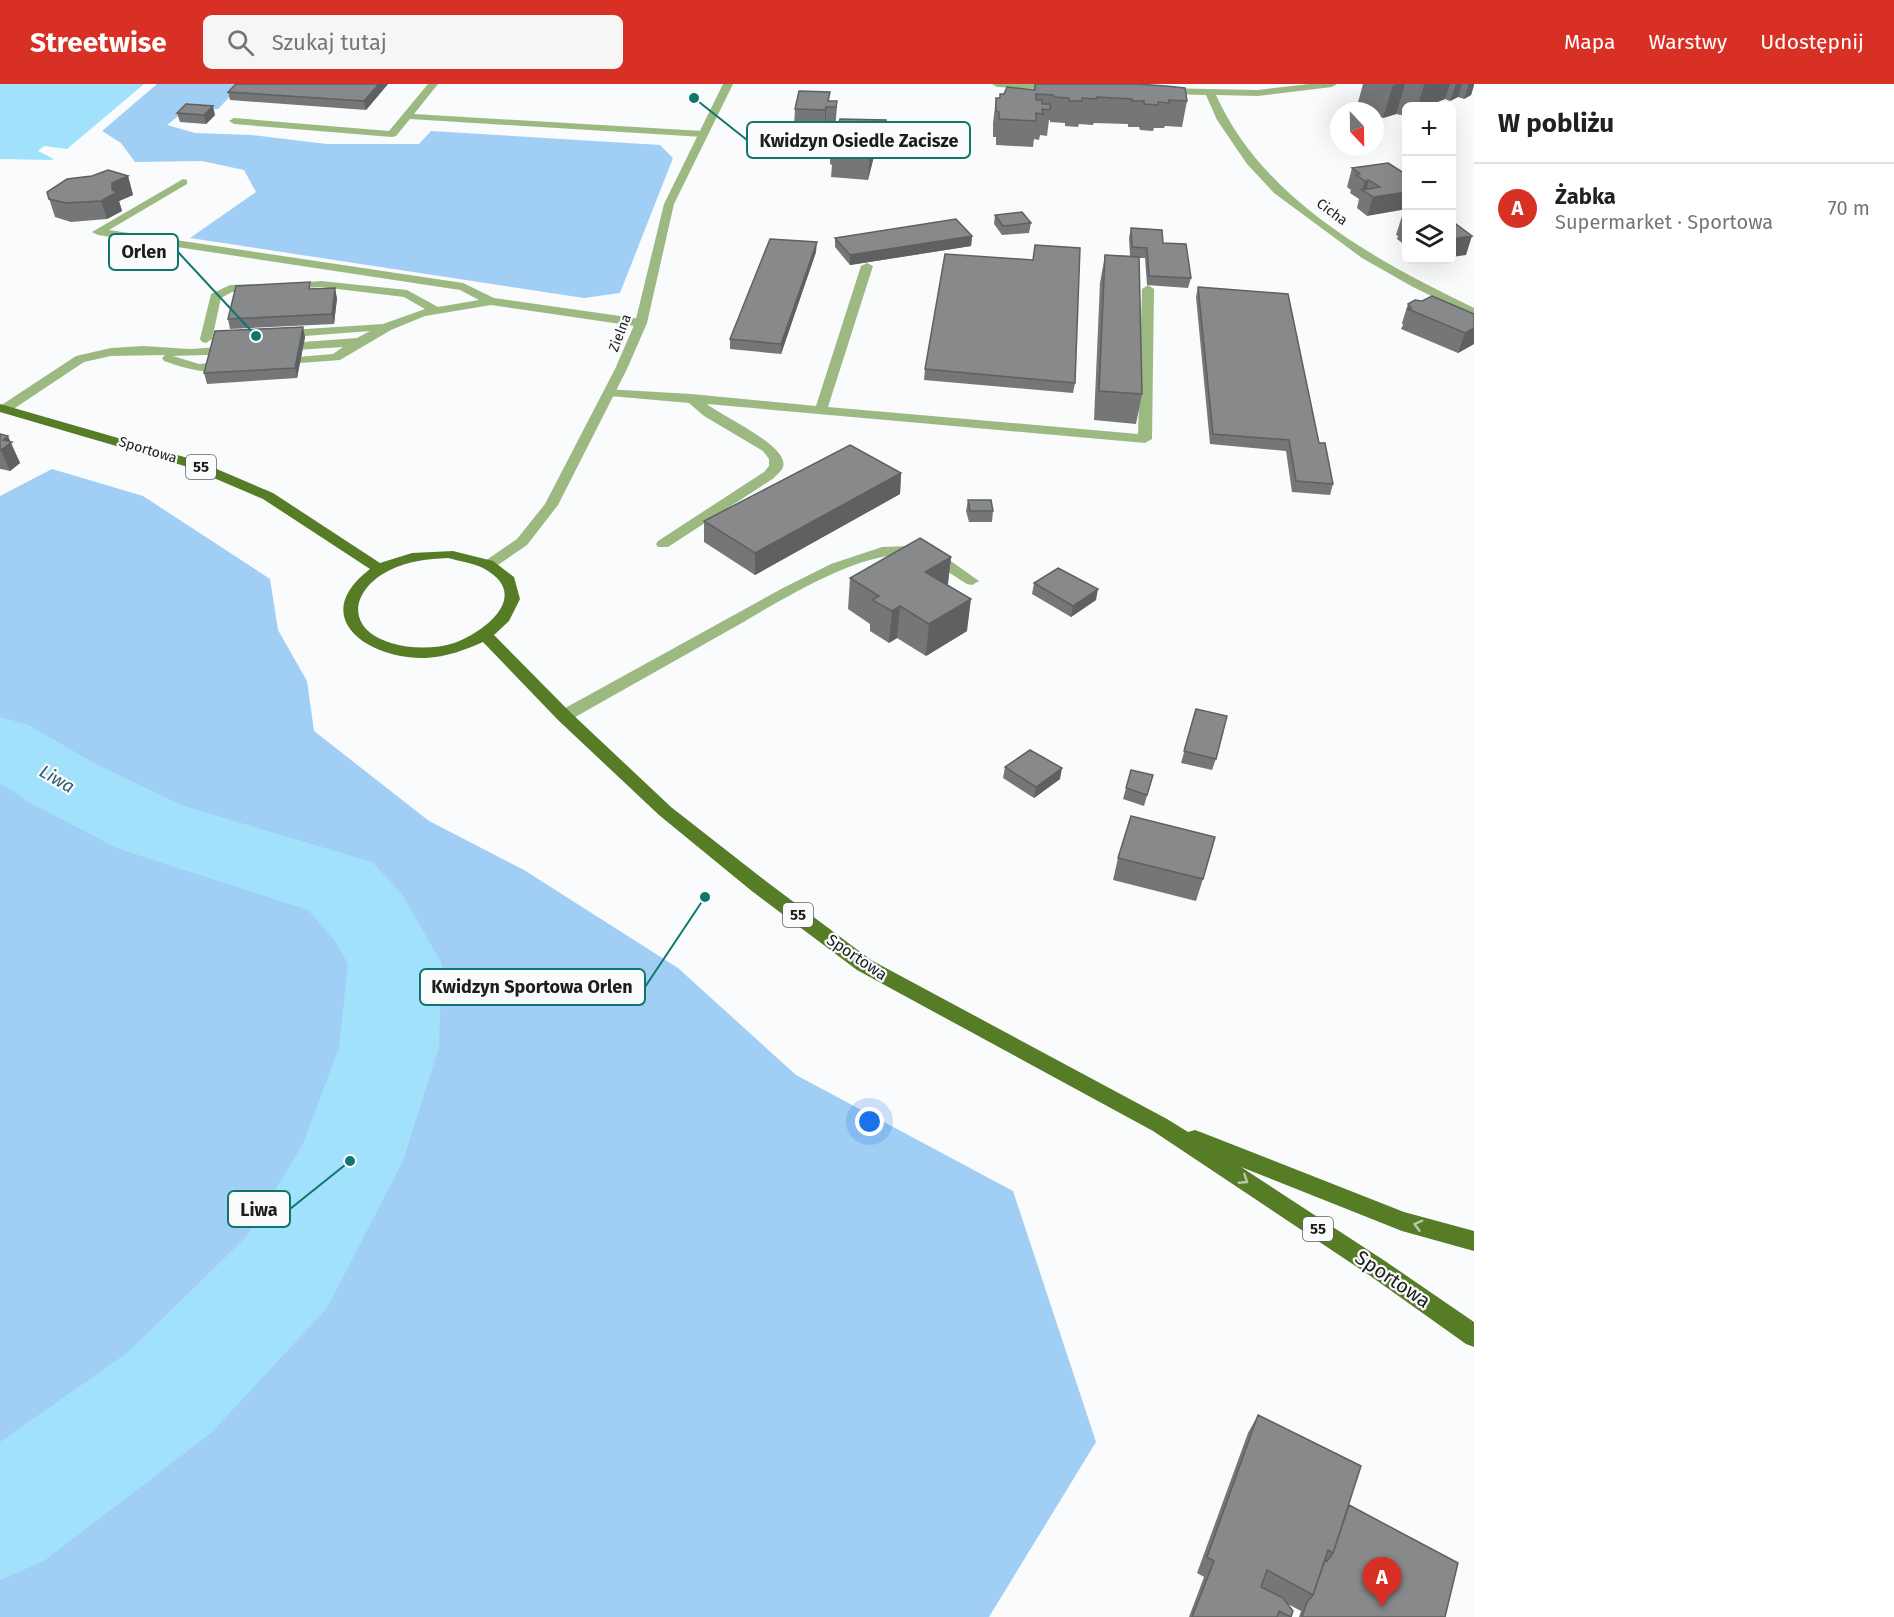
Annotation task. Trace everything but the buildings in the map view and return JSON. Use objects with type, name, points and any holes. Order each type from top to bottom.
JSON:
[{"type":"main road","name":"Sportowa","points":[[2,409],[193,464],[268,496],[379,569]]},
{"type":"main road","points":[[448,554],[471,557],[490,564],[505,576],[513,590],[512,606],[503,622],[486,636],[461,647],[432,653],[402,653],[377,645],[358,633],[349,618],[350,600],[360,584],[379,569],[400,560],[448,554]]},
{"type":"main road","name":"Sportowa","points":[[486,636],[564,716],[665,811],[760,887],[864,964],[1160,1125],[1377,1268],[1474,1336]]},
{"type":"main road","name":"Sportowa","points":[[1160,1125],[1402,1221],[1474,1240]]},
{"type":"street","points":[[234,121],[392,134],[433,84]]},
{"type":"street","name":"Zielna","points":[[490,564],[522,542],[551,505],[610,392],[641,323],[669,204],[728,84]]},
{"type":"street","points":[[997,84],[1068,87]]},
{"type":"street","points":[[1150,91],[1282,92],[1332,84]]},
{"type":"street","name":"Cicha","points":[[1210,93],[1222,120],[1246,155],[1278,191],[1366,256],[1417,285],[1474,313]]},
{"type":"street","points":[[407,116],[703,134]]},
{"type":"street","points":[[183,182],[98,232],[463,287],[491,301]]},
{"type":"street","points":[[821,410],[867,266]]},
{"type":"street","points":[[206,339],[215,296],[230,289],[321,284],[358,287],[407,294],[435,310]]},
{"type":"street","points":[[610,392],[1145,439],[1148,289]]},
{"type":"street","points":[[267,363],[336,357],[387,327],[435,310],[491,301],[641,323]]},
{"type":"street","points":[[262,335],[387,327]]},
{"type":"street","points":[[2,409],[80,359],[111,352],[143,350],[206,339],[240,337]]},
{"type":"street","points":[[269,348],[360,342]]},
{"type":"street","points":[[143,350],[190,353],[246,349]]},
{"type":"street","points":[[143,350],[198,368],[244,364]]},
{"type":"street","points":[[663,544],[769,475],[776,468],[776,459],[768,448],[709,414],[691,398]]},
{"type":"street","points":[[564,716],[788,591],[836,567],[882,551],[910,550],[943,562],[972,581]]},
{"type":"shaded area","points":[[0,84],[144,84],[67,149],[44,146],[38,151],[54,159],[51,160],[0,159]]},
{"type":"shaded area","points":[[157,84],[242,84],[218,109],[187,109],[167,125],[195,133],[251,135],[327,144],[419,144],[431,131],[660,145],[673,158],[620,293],[584,298],[190,238],[256,192],[244,170],[202,161],[135,162],[121,143],[102,131]]},
{"type":"shaded area","points":[[52,469],[143,496],[270,579],[278,630],[307,681],[314,731],[429,821],[524,870],[678,968],[796,1075],[1013,1191],[1096,1442],[989,1617],[0,1617],[0,496]]},
{"type":"waterway","name":"Liwa","points":[[0,745],[62,783],[150,827],[340,886],[369,918],[395,964],[389,1047],[350,1161],[287,1272],[169,1393],[0,1517]]},
{"type":"place","name":"Kwidzyn Osiedle Zacisze","points":[[694,98]]},
{"type":"place","name":"Orlen","points":[[256,336]]},
{"type":"place","name":"Kwidzyn Sportowa Orlen","points":[[705,897]]},
{"type":"place","name":"Liwa","points":[[350,1161]]},
{"type":"place","name":"Żabka","points":[[1382,1607]]}]
